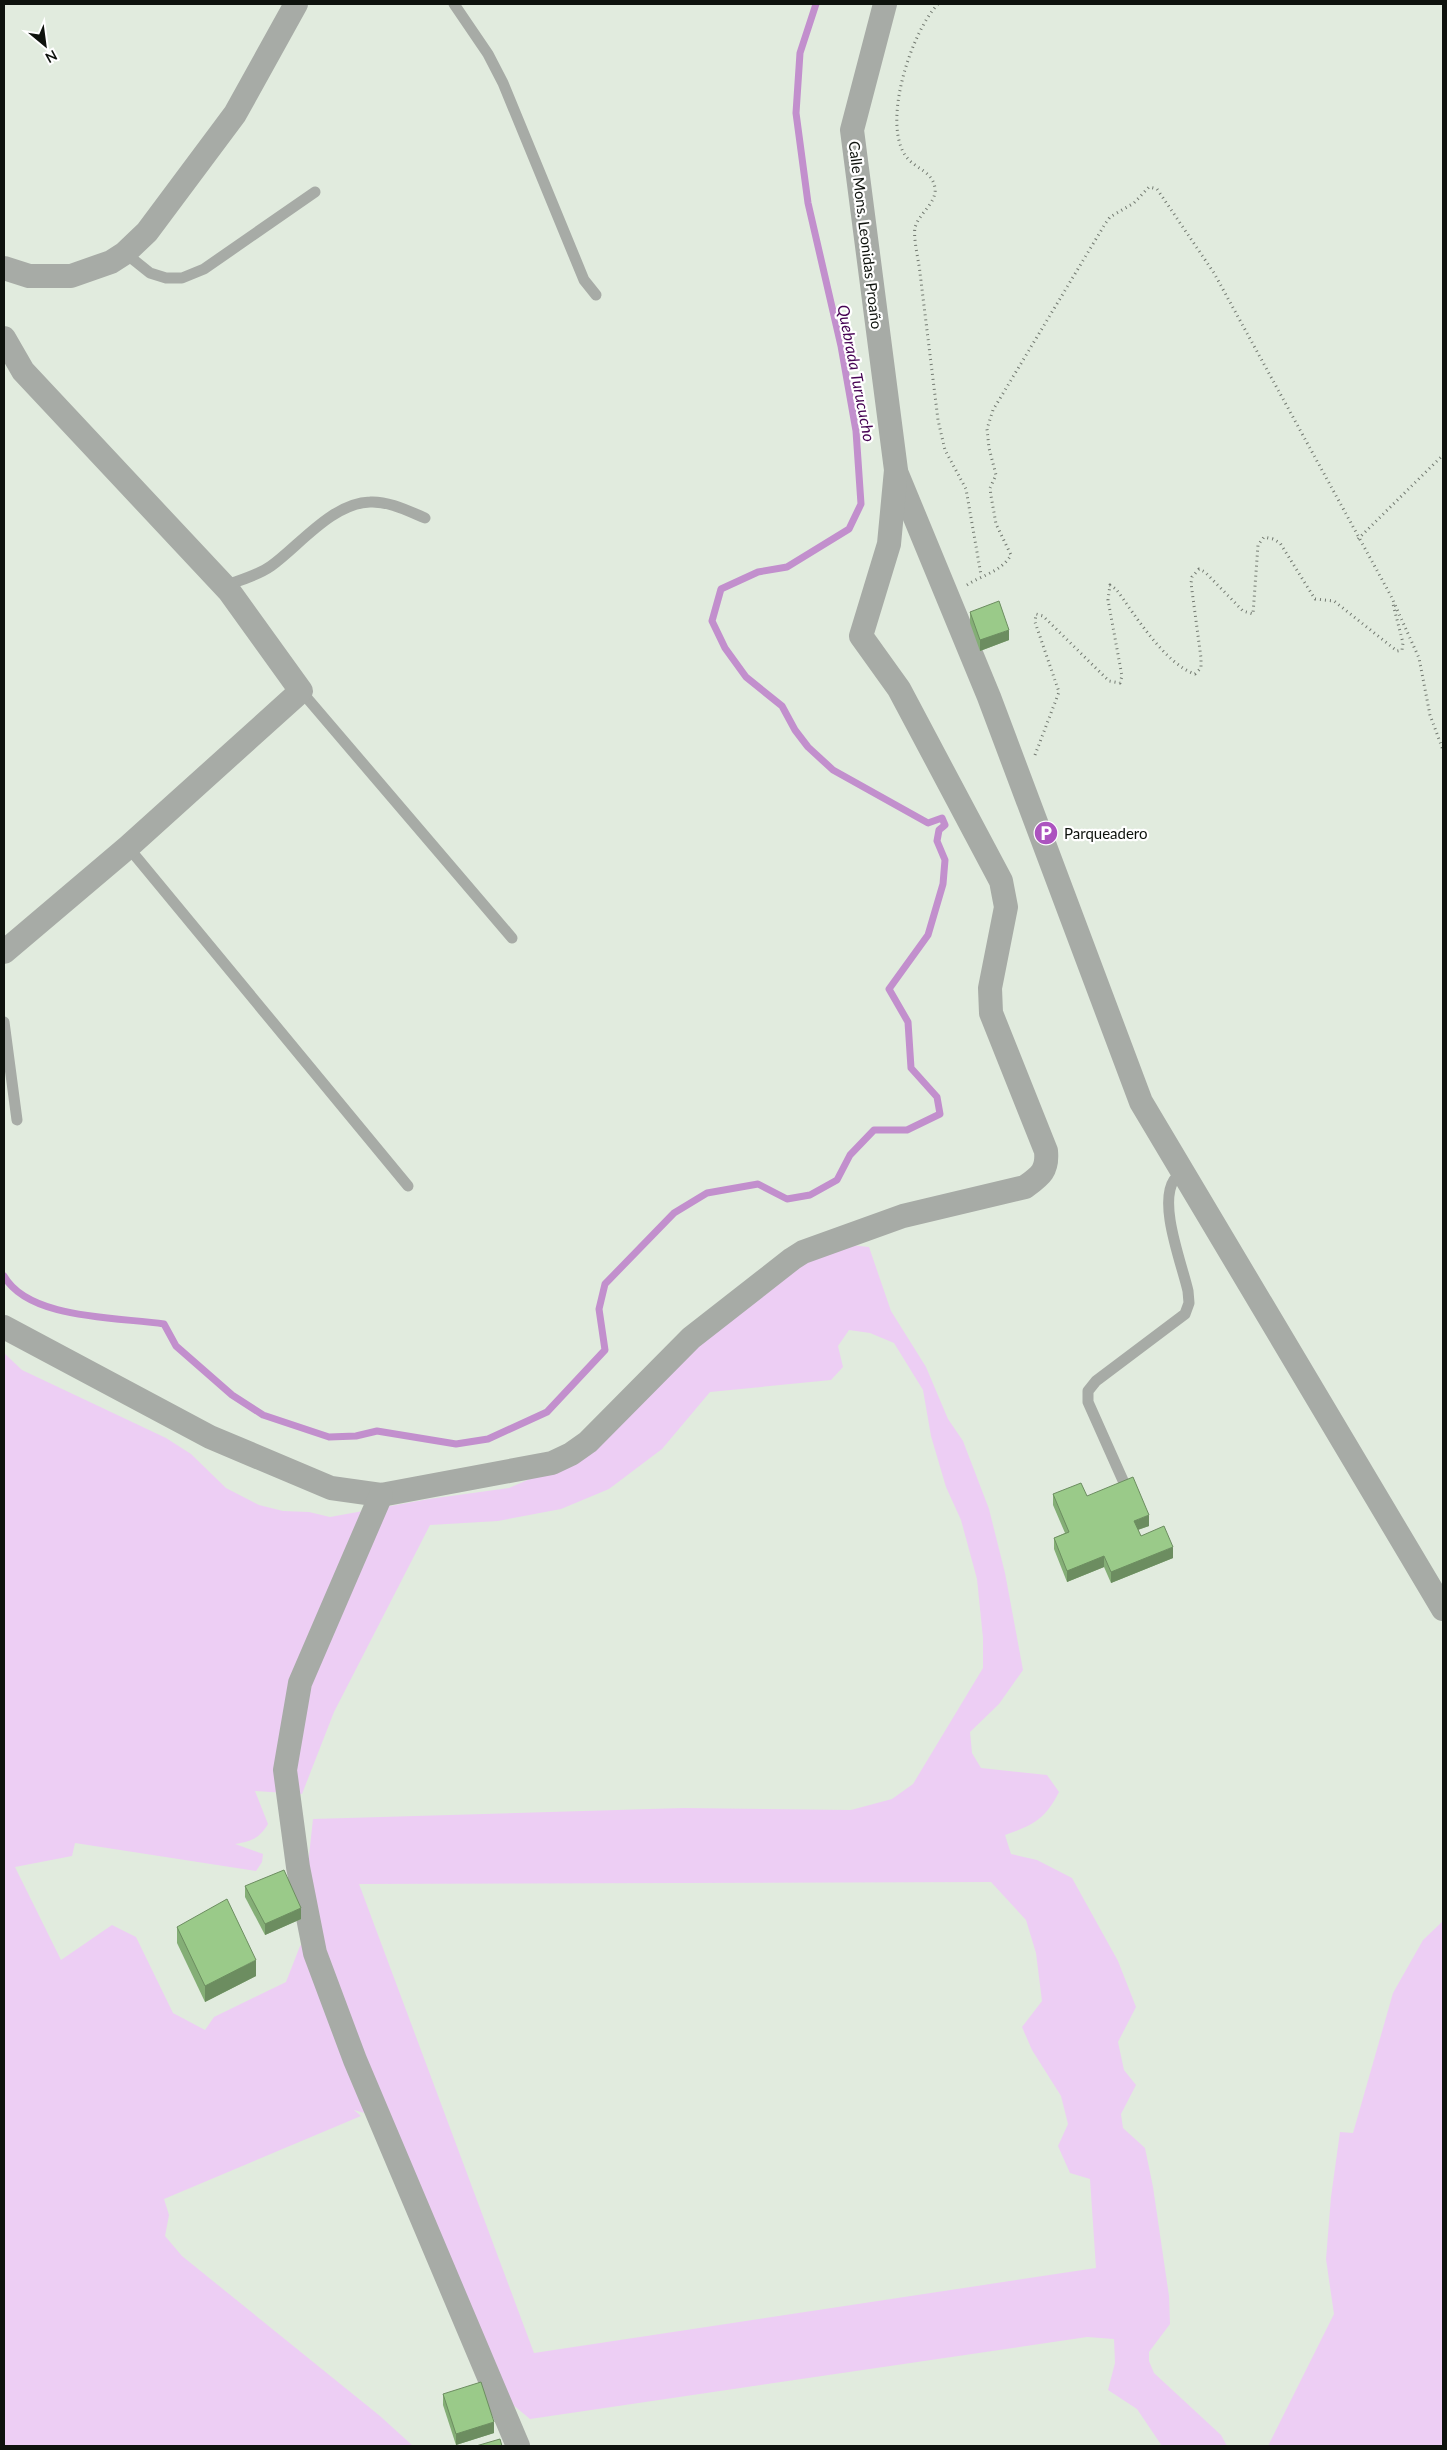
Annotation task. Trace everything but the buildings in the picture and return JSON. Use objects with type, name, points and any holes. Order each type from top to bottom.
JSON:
[{"type":"street","points":[[4,268],[29,276],[71,276],[111,262],[125,253],[147,232],[235,114],[296,4]]},
{"type":"street","name":"Calle Mons. Leonidas Proaño","points":[[884,4],[852,130],[896,470]]},
{"type":"street","points":[[4,338],[23,370],[224,586],[301,691],[128,847],[4,952]]},
{"type":"street","points":[[896,470],[1024,786],[1141,1102],[1443,1608]]},
{"type":"street","points":[[4,1327],[210,1437],[331,1488],[381,1495],[552,1463],[571,1454],[588,1442],[691,1338],[803,1252],[902,1216],[1024,1187],[1039,1177],[1047,1164],[1046,1151],[991,1013],[990,988],[1006,907],[1001,881],[899,689],[861,636],[889,544],[896,470]]},
{"type":"street","points":[[381,1495],[300,1683],[285,1770],[298,1867],[315,1952],[355,2060],[518,2446]]},
{"type":"lane","points":[[454,4],[488,54],[503,83],[584,280],[596,295]]},
{"type":"lane","points":[[125,253],[150,274],[166,278],[182,278],[204,269],[314,192]]},
{"type":"lane","points":[[224,586],[250,577],[269,567],[320,524],[349,507],[369,502],[390,505],[425,518]]},
{"type":"lane","points":[[301,691],[512,938]]},
{"type":"lane","points":[[128,847],[408,1186]]},
{"type":"lane","points":[[4,1022],[17,1120]]},
{"type":"lane","points":[[1125,1485],[1088,1402],[1088,1391],[1096,1381],[1185,1314],[1189,1303],[1188,1290],[1168,1210],[1169,1194],[1174,1181],[1182,1172]]},
{"type":"path","points":[[938,4],[927,16],[900,84],[899,136],[906,156],[930,175],[935,189],[933,198],[915,228],[916,238],[938,420],[945,450],[966,489],[981,575]]},
{"type":"path","points":[[948,597],[981,575],[999,568],[1011,555],[996,524],[990,488],[996,475],[988,448],[987,429],[993,410],[1105,224],[1117,212],[1129,206],[1149,187],[1157,189],[1214,273],[1358,539],[1391,596],[1419,658],[1430,715],[1443,750]]},
{"type":"path","points":[[1358,539],[1443,455]]},
{"type":"path","points":[[1024,786],[1059,692],[1035,622],[1036,614],[1043,616],[1109,681],[1120,683],[1122,676],[1108,600],[1110,585],[1116,589],[1163,650],[1186,671],[1195,674],[1201,668],[1201,658],[1191,583],[1192,577],[1199,569],[1205,572],[1242,611],[1252,614],[1258,545],[1264,538],[1273,538],[1280,543],[1315,599],[1334,601],[1396,651],[1402,650],[1403,643],[1391,596]]},
{"type":"shaded area","points":[[840,1244],[869,1247],[891,1311],[926,1367],[948,1419],[963,1441],[989,1509],[1005,1573],[1023,1670],[999,1704],[970,1732],[972,1753],[981,1768],[1047,1775],[1059,1792],[1049,1809],[1037,1820],[1005,1835],[1011,1854],[1037,1860],[1072,1878],[1118,1961],[1136,2007],[1118,2042],[1124,2070],[1136,2085],[1121,2114],[1123,2128],[1145,2148],[1153,2187],[1169,2296],[1170,2324],[1149,2352],[1149,2361],[1154,2373],[1221,2435],[1227,2446],[1162,2446],[1137,2409],[1108,2390],[1115,2363],[1114,2339],[1087,2337],[530,2419],[512,2404],[368,2114],[354,2110],[361,2116],[164,2199],[169,2215],[165,2236],[182,2256],[380,2416],[413,2446],[5,2446],[4,1353],[22,1370],[166,1438],[191,1454],[226,1488],[259,1505],[283,1511],[309,1512],[330,1517],[429,1499],[509,1488],[532,1478],[692,1339],[800,1261]],"holes":[[[849,1330],[870,1333],[894,1343],[923,1390],[931,1436],[946,1487],[961,1520],[977,1579],[983,1638],[983,1668],[913,1784],[892,1799],[851,1810],[684,1808],[313,1819],[307,1874],[322,1929],[300,1946],[286,1982],[214,2017],[205,2030],[173,2013],[136,1937],[112,1925],[61,1960],[15,1867],[72,1856],[75,1843],[256,1871],[262,1862],[263,1854],[235,1844],[254,1839],[268,1824],[255,1791],[302,1794],[334,1712],[430,1525],[498,1521],[561,1509],[609,1489],[662,1449],[710,1392],[831,1380],[843,1367],[838,1346]],[[991,1882],[1026,1920],[1036,1953],[1042,2001],[1022,2027],[1032,2050],[1061,2096],[1068,2124],[1058,2146],[1070,2173],[1090,2179],[1096,2268],[534,2353],[359,1884]]]},
{"type":"shaded area","points":[[1443,1921],[1443,2446],[1268,2446],[1334,2314],[1326,2259],[1331,2197],[1340,2132],[1353,2133],[1393,1993],[1423,1940]]},
{"type":"waterway","name":"Quebrada Turucucho","points":[[4,1276],[16,1290],[33,1301],[54,1309],[76,1314],[164,1324],[176,1346],[232,1395],[263,1415],[329,1437],[356,1436],[377,1431],[456,1444],[488,1439],[547,1412],[605,1350],[599,1309],[605,1284],[674,1213],[707,1193],[758,1184],[787,1199],[810,1195],[837,1180],[850,1155],[874,1130],[907,1130],[940,1114],[937,1097],[911,1068],[908,1022],[889,989],[928,935],[943,884],[945,860],[937,841],[939,830],[945,825],[942,818],[928,823],[833,770],[808,747],[795,730],[782,706],[746,677],[725,648],[712,621],[721,589],[758,572],[787,567],[849,529],[861,504],[856,431],[841,346],[808,203],[796,113],[800,53],[816,4]]},
{"type":"place","name":"Parqueadero","points":[[1046,833]]}]
